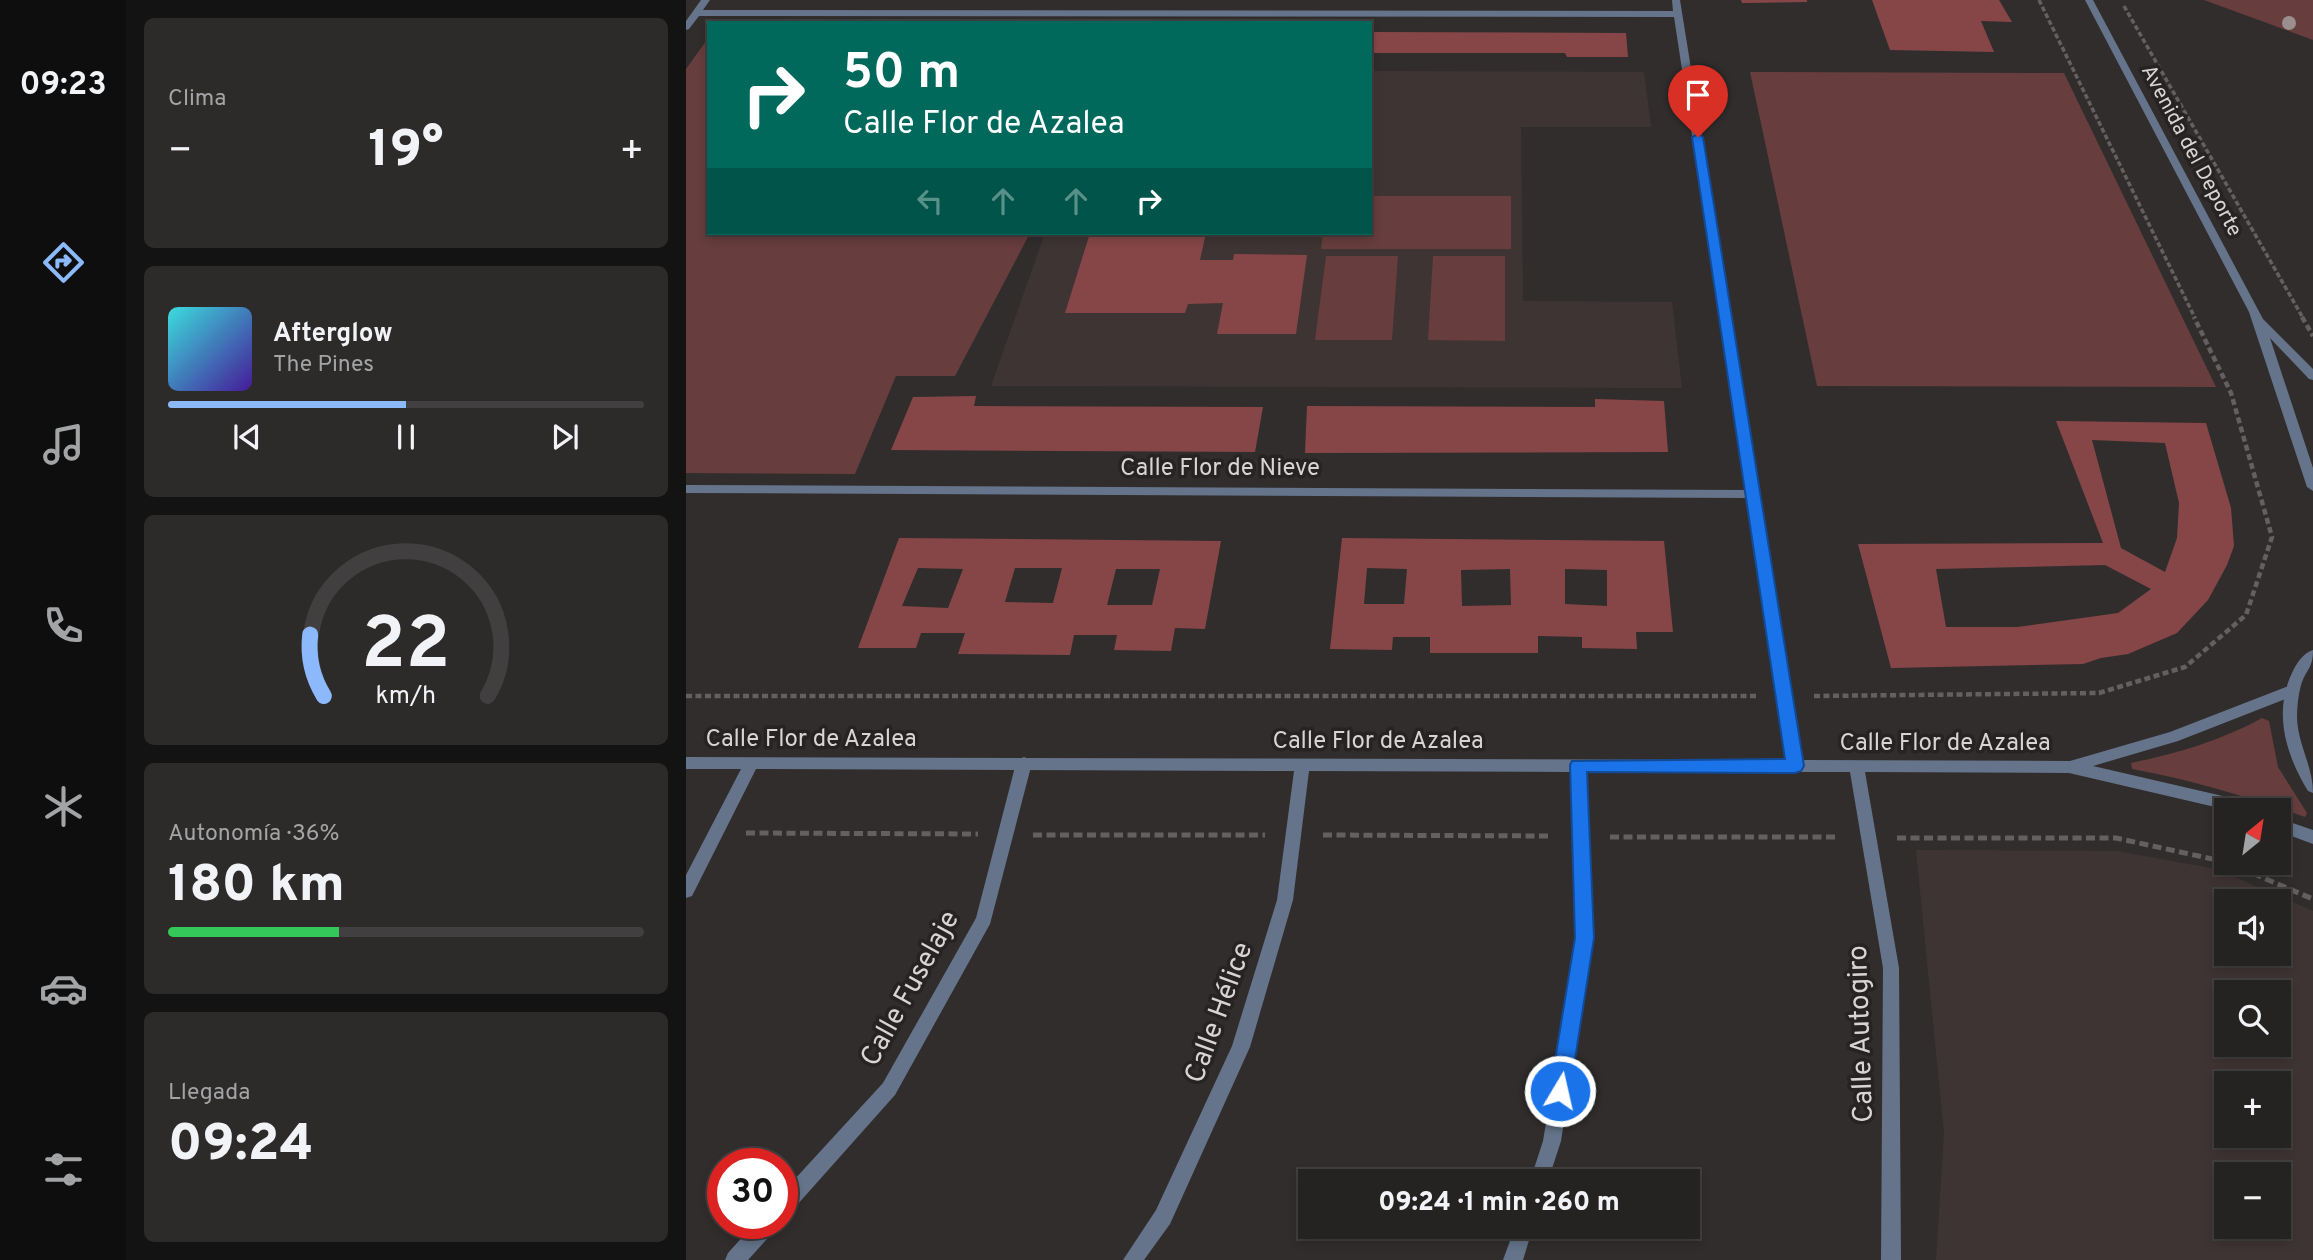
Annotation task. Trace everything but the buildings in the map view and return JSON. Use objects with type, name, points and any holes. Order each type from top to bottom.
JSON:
[{"type":"street","points":[[686,27],[706,0]]},
{"type":"street","points":[[1676,0],[1795,766]]},
{"type":"street","name":"Avenida del Deporte","points":[[2089,0],[2258,320],[2313,487]]},
{"type":"street","points":[[696,13],[1678,14]]},
{"type":"street","name":"Avenida del Deporte","points":[[2258,320],[2313,376]]},
{"type":"street","name":"Calle Flor de Nieve","points":[[686,489],[1753,494]]},
{"type":"street","points":[[2313,655],[2306,661],[2291,691],[2290,731],[2304,775],[2313,788]]},
{"type":"street","points":[[2069,767],[2173,737],[2291,691]]},
{"type":"street","name":"Calle Flor de Azalea","points":[[686,763],[2069,767]]},
{"type":"street","points":[[686,891],[752,763]]},
{"type":"street","name":"Calle Fuselaje","points":[[798,1189],[889,1088],[984,919],[1024,763]]},
{"type":"street","name":"Calle Hélice","points":[[1133,1260],[1163,1217],[1241,1048],[1285,900],[1302,765]]},
{"type":"street","points":[[1543,1169],[1552,1141],[1585,938],[1578,765]]},
{"type":"street","name":"Calle Autogiro","points":[[1856,766],[1891,968],[1891,1260]]},
{"type":"street","points":[[2069,767],[2214,800]]},
{"type":"street","points":[[2291,829],[2313,837]]},
{"type":"street","points":[[735,1260],[754,1239]]},
{"type":"street","points":[[1513,1260],[1520,1239]]},
{"type":"path","points":[[686,696],[2010,696],[2099,693],[2185,667],[2246,615],[2273,537],[2231,393],[2039,0]]},
{"type":"path","points":[[2122,0],[2313,336]]},
{"type":"path","points":[[715,833],[2116,838],[2214,859]]},
{"type":"path","points":[[2257,875],[2313,899]]},
{"type":"shaded area","points":[[2204,0],[2313,0],[2313,40]]},
{"type":"shaded area","points":[[707,40],[707,235],[1029,235],[955,376],[896,376],[855,474],[686,473],[686,69]]},
{"type":"shaded area","points":[[1372,71],[1644,72],[1651,127],[1521,127],[1523,301],[1672,302],[1682,388],[991,386],[1044,235],[1372,235]]},
{"type":"shaded area","points":[[1750,72],[2064,73],[2216,387],[1817,386]]},
{"type":"shaded area","points":[[1372,196],[1511,196],[1511,249],[1321,249],[1323,235],[1372,235]]},
{"type":"shaded area","points":[[1326,256],[1398,256],[1392,340],[1315,340]]},
{"type":"shaded area","points":[[1433,256],[1505,256],[1505,341],[1428,340]]},
{"type":"shaded area","points":[[2262,718],[2269,721],[2278,767],[2307,813],[2305,817],[2291,812],[2291,798],[2246,798],[2176,778],[2132,769],[2131,763],[2198,745]]},
{"type":"shaded area","points":[[1916,850],[2117,851],[2214,869],[2214,875],[2230,875],[2262,889],[2214,889],[2214,966],[2291,966],[2291,901],[2313,911],[2313,1260],[1936,1260],[1944,1133]]},
{"type":"route","points":[[1560,1091],[1585,938],[1578,765],[1795,766],[1698,137]]}]
